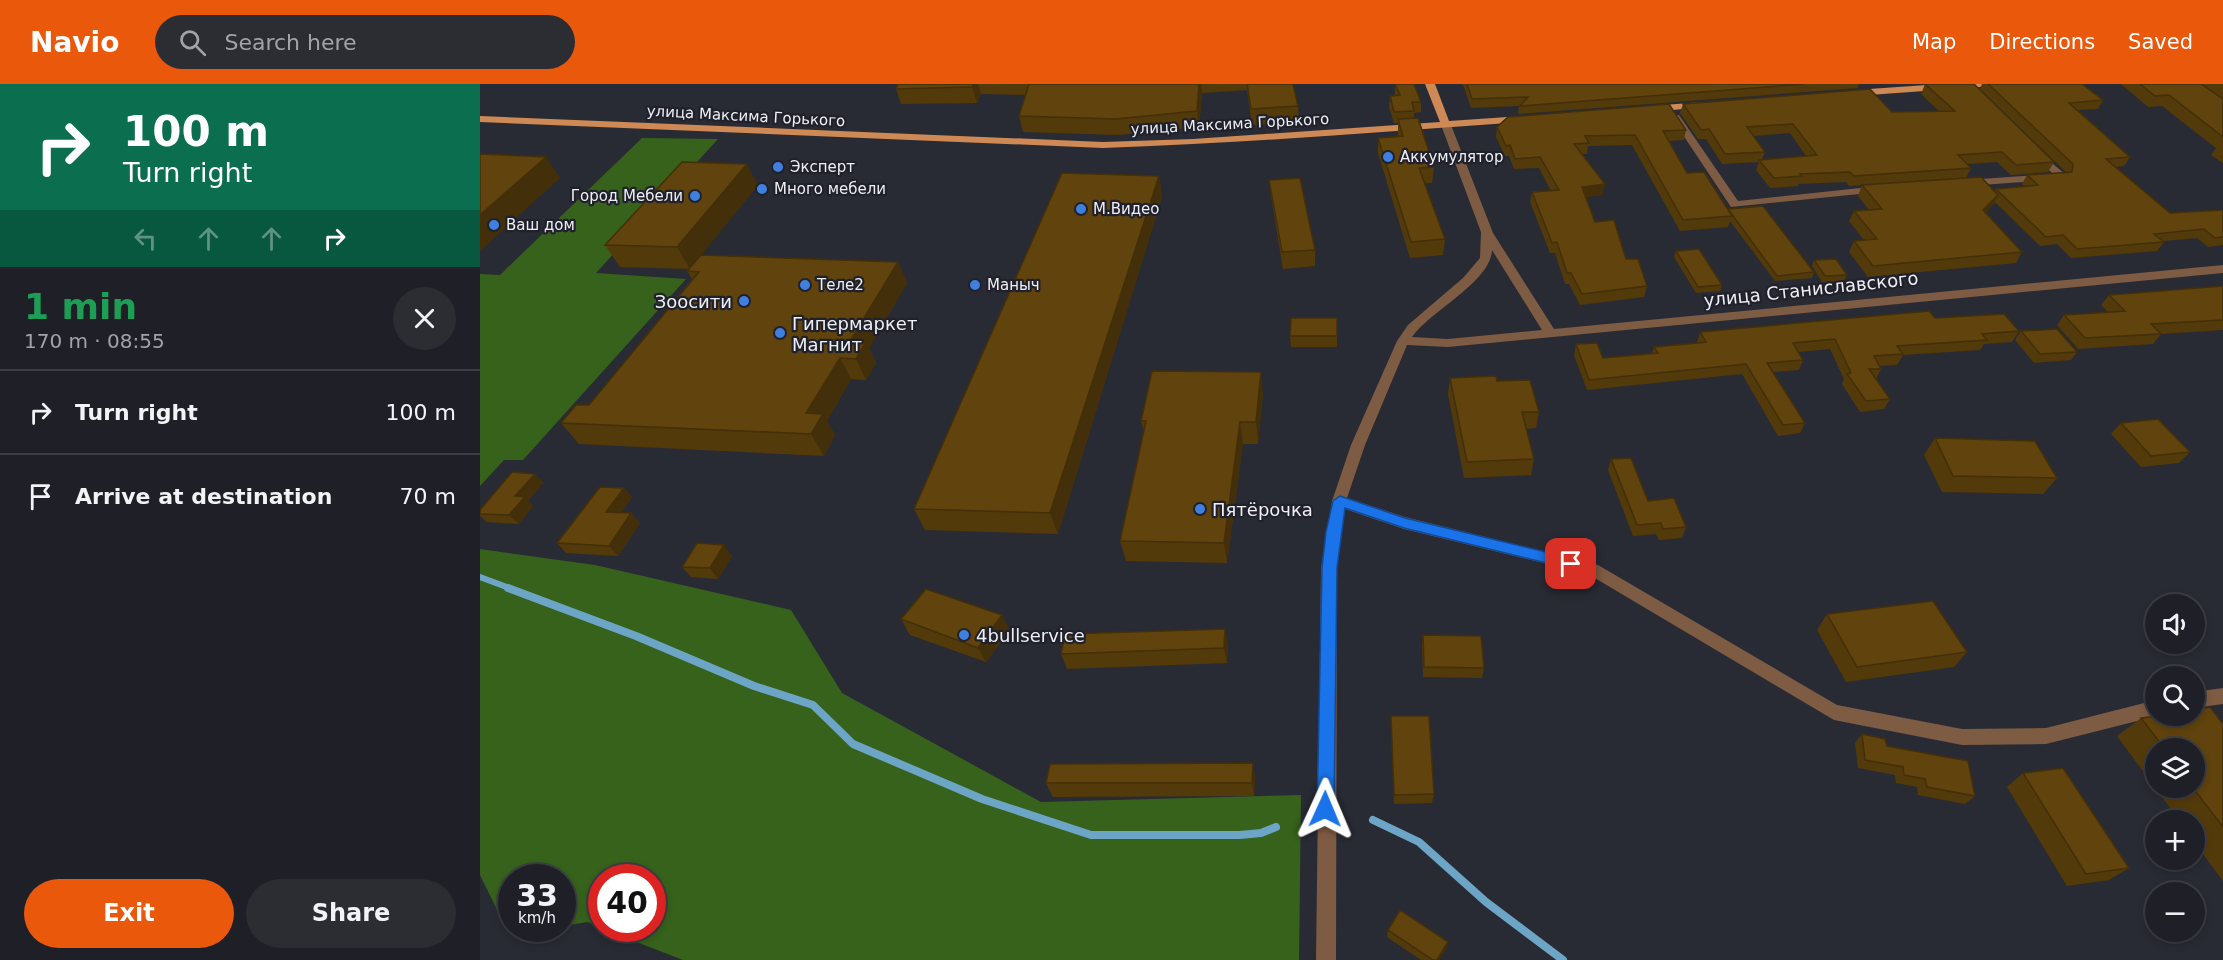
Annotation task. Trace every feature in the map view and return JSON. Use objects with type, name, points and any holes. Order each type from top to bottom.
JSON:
[{"type":"main road","points":[[1430,84],[1446,125]]},
{"type":"main road","points":[[1848,94],[1967,85]]},
{"type":"main road","points":[[1645,109],[1717,104]]},
{"type":"main road","name":"улица Максима Горького","points":[[480,119],[1067,145],[1193,142],[1538,117]]},
{"type":"street","points":[[1967,85],[1978,89]]},
{"type":"street","points":[[1669,107],[1735,206],[1886,189]]},
{"type":"street","points":[[1446,125],[1487,232],[1550,333]]},
{"type":"street","points":[[1957,184],[2062,177],[2028,143]]},
{"type":"street","points":[[1326,960],[1325,848],[1329,568],[1333,532],[1340,501],[1358,445],[1403,341],[1412,328],[1480,267],[1486,259],[1487,232]]},
{"type":"street","name":"улица Станиславского","points":[[1403,341],[1448,343],[2223,269]]},
{"type":"street","points":[[1340,501],[1404,523],[1592,569],[1834,712],[1962,736],[2046,736],[2145,711]]},
{"type":"street","points":[[2205,698],[2223,696]]},
{"type":"green space","points":[[642,138],[718,139],[596,273],[686,279],[523,460],[504,460],[480,486],[480,274],[500,275]]},
{"type":"green space","points":[[480,549],[595,565],[791,610],[842,693],[1041,802],[1301,795],[1299,960],[683,960],[637,942],[666,942],[666,864],[588,864],[588,922],[576,924],[576,864],[498,864],[498,912],[480,875]]},
{"type":"building","points":[[898,84],[974,84],[972,87],[896,89]]},
{"type":"building","points":[[1029,84],[1199,84],[1197,111],[1116,119],[1019,116]]},
{"type":"building","points":[[1247,84],[1293,84],[1298,106],[1251,109]]},
{"type":"building","points":[[1395,84],[1414,84],[1421,102],[1412,102],[1414,111],[1394,112],[1390,96],[1400,95]]},
{"type":"building","points":[[1467,84],[1805,84],[1520,106],[1528,97],[1472,99]]},
{"type":"building","points":[[1925,84],[1974,84],[2054,162],[2016,165],[2002,152],[1958,155],[1971,168],[1854,176],[1850,172],[1800,174],[1802,176],[1774,178],[1759,160],[1817,155],[1793,124],[1747,127],[1765,152],[1725,154],[1709,129],[1701,130],[1683,104],[1870,89],[1892,112],[1955,111]]},
{"type":"building","points":[[1988,84],[2082,84],[2103,100],[2069,103],[2130,157],[2106,159],[2170,213],[2223,210],[2223,237],[2215,238],[2204,229],[2154,234],[2164,242],[2077,249],[2063,235],[2046,237],[1996,189],[2038,185],[2027,175],[2072,172],[2073,164]]},
{"type":"building","points":[[2140,84],[2201,84],[2223,99],[2223,137],[2169,95],[2155,96]]},
{"type":"building","points":[[1669,104],[1686,130],[1663,131],[1687,173],[1704,172],[1732,216],[1683,220],[1635,135],[1585,136],[1589,143],[1574,144],[1605,184],[1582,187],[1595,222],[1614,220],[1626,259],[1638,259],[1647,286],[1582,294],[1571,273],[1567,273],[1557,242],[1552,243],[1532,192],[1559,190],[1540,157],[1515,159],[1510,145],[1506,146],[1497,127],[1508,117]]},
{"type":"building","points":[[1418,118],[1434,167],[1419,168],[1445,239],[1411,242],[1378,138],[1403,136],[1398,119]]},
{"type":"building","points":[[480,154],[546,157],[480,215]]},
{"type":"building","points":[[682,162],[747,164],[677,247],[605,245]]},
{"type":"building","points":[[1062,173],[1159,176],[1050,513],[914,509]]},
{"type":"building","points":[[1981,177],[1998,195],[1983,210],[2022,252],[1873,266],[1854,241],[1877,239],[1854,211],[1882,209],[1862,185]]},
{"type":"building","points":[[1300,178],[1315,250],[1282,252],[1269,180]]},
{"type":"building","points":[[1763,206],[1814,272],[1777,276],[1728,209]]},
{"type":"building","points":[[1699,249],[1722,285],[1698,287],[1676,251]]},
{"type":"building","points":[[701,255],[898,262],[850,341],[866,341],[856,359],[840,358],[806,413],[823,414],[811,434],[561,423],[576,405],[589,405],[699,272],[687,271]]},
{"type":"building","points":[[1836,259],[1847,275],[1825,276],[1814,260]]},
{"type":"building","points":[[2223,286],[2223,320],[2151,324],[2161,334],[2085,338],[2064,315],[2125,311],[2109,295]]},
{"type":"building","points":[[1929,311],[1935,318],[2004,314],[2019,331],[1982,334],[1987,340],[1897,346],[1903,354],[1874,356],[1881,369],[1869,369],[1890,399],[1866,401],[1847,374],[1851,373],[1835,339],[1793,343],[1803,360],[1767,363],[1805,423],[1783,425],[1746,364],[1589,380],[1576,344],[1597,343],[1603,358],[1658,353],[1654,347],[1706,342],[1700,332]]},
{"type":"building","points":[[1291,318],[1337,318],[1337,336],[1290,336]]},
{"type":"building","points":[[2057,329],[2077,352],[2040,354],[2021,331]]},
{"type":"building","points":[[1152,371],[1261,372],[1256,422],[1240,422],[1224,543],[1120,541],[1146,421],[1141,421]]},
{"type":"building","points":[[1496,376],[1497,381],[1530,380],[1539,412],[1522,412],[1534,459],[1467,462],[1450,378]]},
{"type":"building","points":[[2158,419],[2190,452],[2151,456],[2121,423]]},
{"type":"building","points":[[1935,438],[2035,441],[2057,478],[1953,476]]},
{"type":"building","points":[[1631,458],[1648,501],[1674,498],[1686,527],[1663,529],[1661,523],[1637,525],[1611,459]]},
{"type":"building","points":[[512,472],[535,474],[515,496],[525,497],[509,515],[480,514],[480,510]]},
{"type":"building","points":[[600,487],[624,488],[606,512],[631,513],[609,546],[557,543]]},
{"type":"building","points":[[697,543],[724,545],[710,568],[682,567]]},
{"type":"building","points":[[926,589],[1002,615],[978,648],[901,619]]},
{"type":"building","points":[[1933,601],[1967,652],[1857,667],[1827,614]]},
{"type":"building","points":[[1225,629],[1224,648],[1061,654],[1065,634]]},
{"type":"building","points":[[1423,635],[1481,636],[1484,668],[1424,667]]},
{"type":"building","points":[[2210,707],[2223,724],[2223,827],[2201,798],[2205,798],[2205,738],[2156,738],[2147,726],[2205,726],[2205,708]]},
{"type":"building","points":[[1391,716],[1429,716],[1434,794],[1394,795]]},
{"type":"building","points":[[1862,734],[1885,739],[1887,746],[1968,761],[1975,796],[1927,787],[1925,779],[1904,775],[1903,767],[1865,760]]},
{"type":"building","points":[[1253,763],[1252,783],[1046,783],[1050,764]]},
{"type":"building","points":[[2063,768],[2129,868],[2086,874],[2023,773]]},
{"type":"building","points":[[1400,910],[1448,942],[1437,960],[1433,960],[1388,930]]},
{"type":"waterway","points":[[480,577],[512,589]]},
{"type":"waterway","points":[[508,588],[636,636],[754,686],[813,705],[853,744],[982,799],[1091,835],[1240,835],[1261,833],[1276,827]]},
{"type":"waterway","points":[[1373,820],[1419,842],[1486,902],[1563,960]]},
{"type":"place","name":"Аккумулятор","points":[[1388,157]]},
{"type":"place","name":"Эксперт","points":[[778,167]]},
{"type":"place","name":"Много мебели","points":[[762,189]]},
{"type":"place","name":"Город Мебели","points":[[695,196]]},
{"type":"place","name":"М.Видео","points":[[1081,209]]},
{"type":"place","name":"Ваш дом","points":[[494,225]]},
{"type":"place","name":"Теле2","points":[[805,285]]},
{"type":"place","name":"Маныч","points":[[975,285]]},
{"type":"place","name":"Зоосити","points":[[744,301]]},
{"type":"place","name":"Гипермаркет Магнит","points":[[780,333]]},
{"type":"place","name":"Пятёрочка","points":[[1200,509]]},
{"type":"place","name":"4bullservice","points":[[964,635]]},
{"type":"route","points":[[1325,809],[1329,568],[1333,532],[1340,501],[1404,523],[1571,564]]}]
